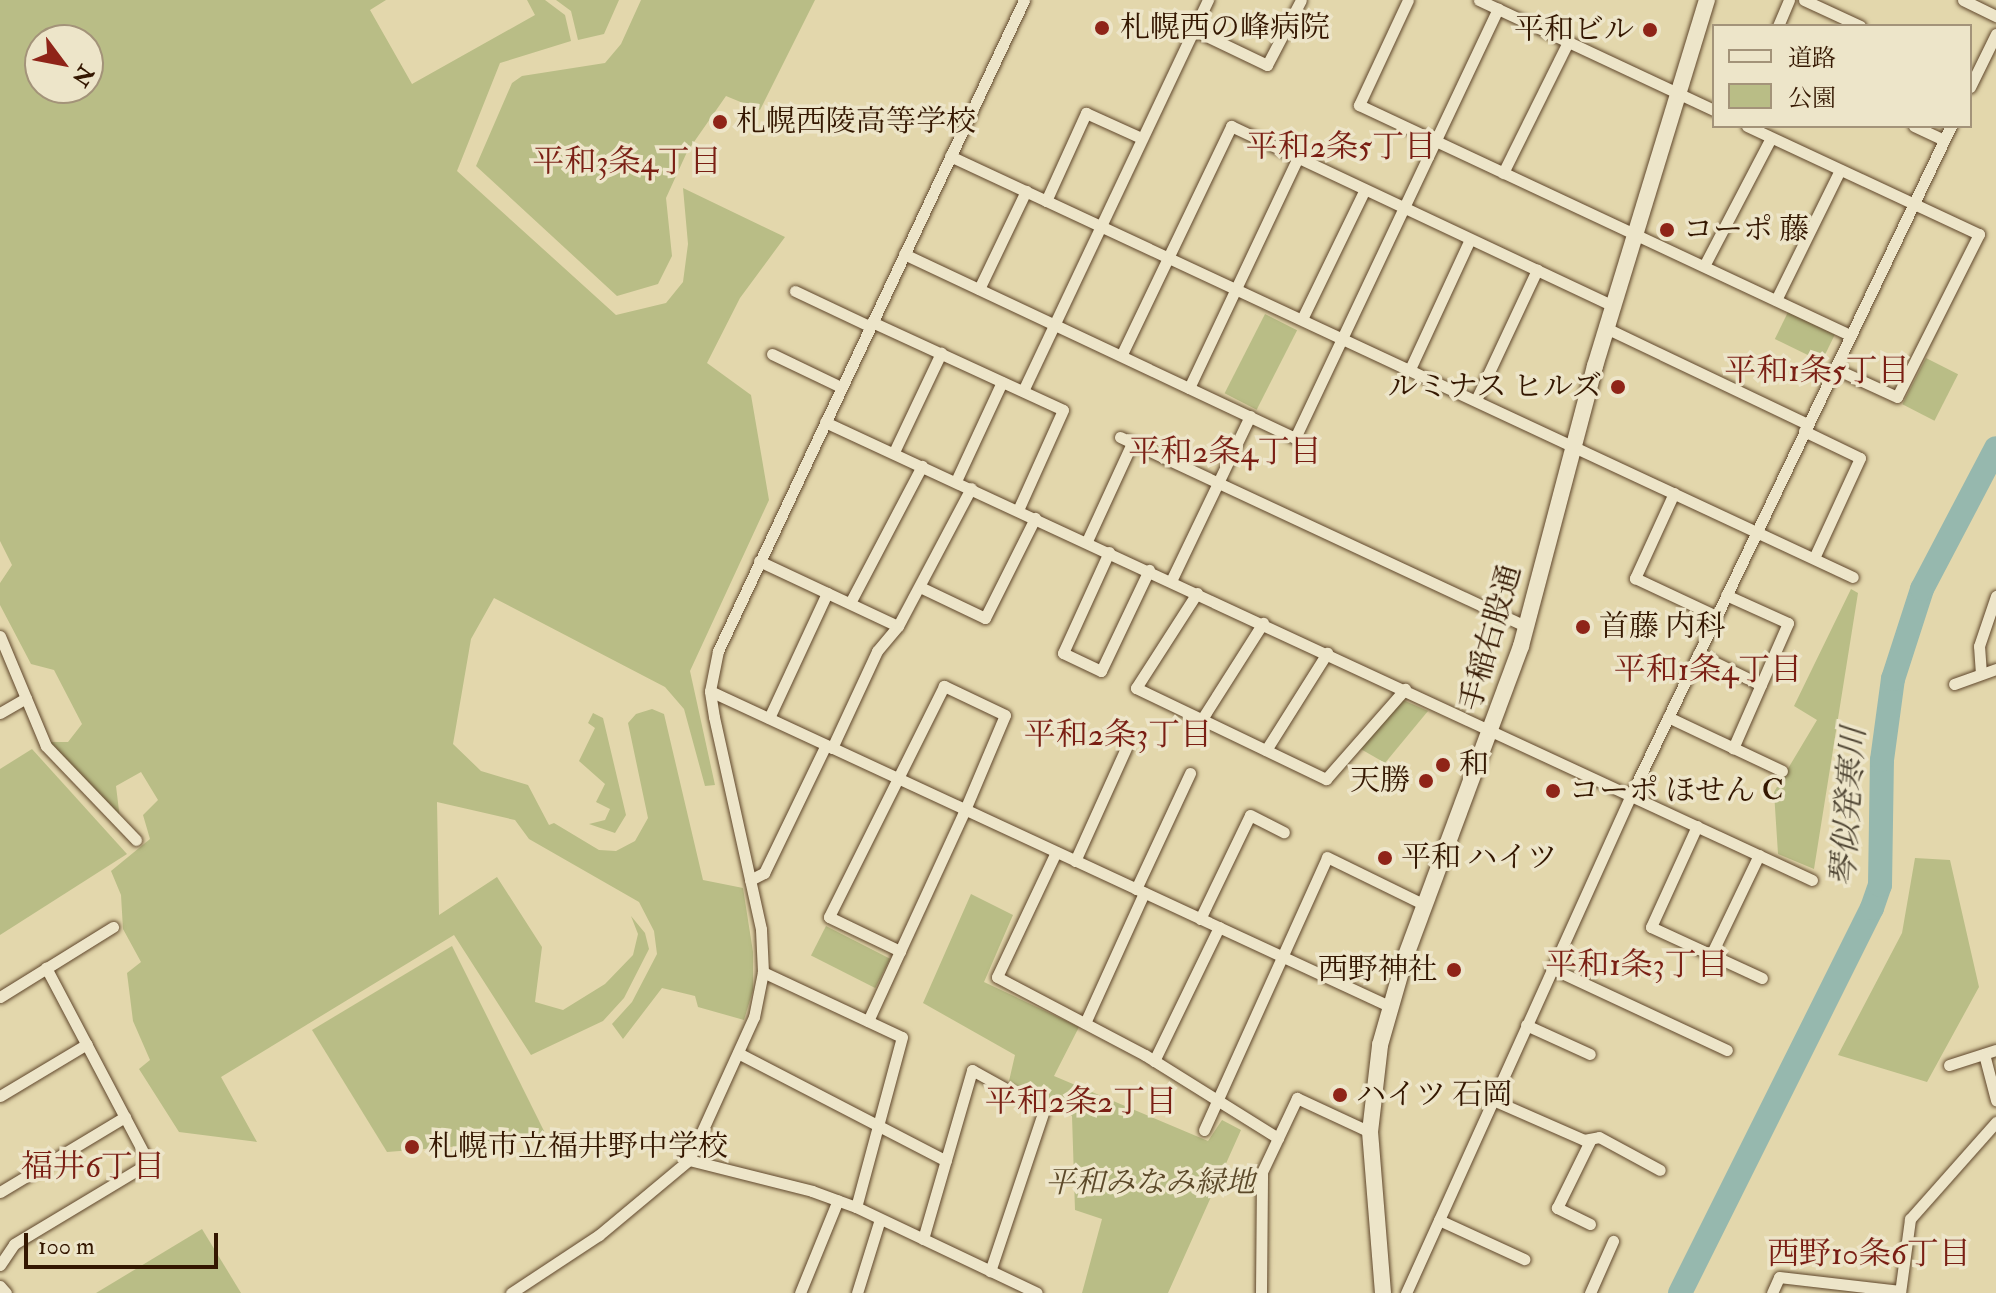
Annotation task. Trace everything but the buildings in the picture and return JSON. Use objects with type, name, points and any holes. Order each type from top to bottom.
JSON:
[{"type":"street","points":[[511,1293],[599,1235],[689,1160],[754,1017],[763,972],[750,880],[710,691],[718,651],[1024,0]]},
{"type":"street","points":[[1023,391],[1208,0]]},
{"type":"street","points":[[1194,30],[1267,65],[1301,0]]},
{"type":"street","points":[[1408,0],[1359,105],[1850,335]]},
{"type":"street","points":[[1479,0],[1712,109]]},
{"type":"street","name":"手稲右股通","points":[[1383,1293],[1370,1132],[1380,1045],[1425,905],[1494,730],[1606,328],[1707,0]]},
{"type":"street","points":[[1779,24],[1789,0]]},
{"type":"street","points":[[1804,0],[1856,24]]},
{"type":"street","points":[[1963,0],[1996,16]]},
{"type":"street","points":[[904,254],[1295,438],[1498,9]]},
{"type":"street","points":[[1972,79],[1996,34]]},
{"type":"street","points":[[1503,173],[1568,42]]},
{"type":"street","points":[[1046,201],[1086,113],[1141,138]]},
{"type":"street","points":[[1122,354],[1231,126],[1613,306]]},
{"type":"street","points":[[1751,128],[1979,234],[1897,397],[1834,368]]},
{"type":"street","points":[[1918,128],[1944,140]]},
{"type":"street","points":[[1424,1293],[1408,1290],[1551,968],[1950,128]]},
{"type":"street","points":[[1704,266],[1771,138]]},
{"type":"street","points":[[950,156],[1853,577]]},
{"type":"street","points":[[1189,388],[1298,157]]},
{"type":"street","points":[[1776,300],[1840,170]]},
{"type":"street","points":[[1302,319],[1365,189]]},
{"type":"street","points":[[979,289],[1026,191]]},
{"type":"street","points":[[1410,369],[1470,239]]},
{"type":"street","points":[[1476,400],[1537,270]]},
{"type":"street","points":[[795,291],[941,353],[1063,410],[1018,510]]},
{"type":"street","points":[[1606,328],[1806,427],[1860,458],[1814,558]]},
{"type":"street","points":[[894,452],[941,353]]},
{"type":"street","points":[[772,354],[841,387]]},
{"type":"street","points":[[956,481],[1002,382]]},
{"type":"street","points":[[1171,581],[1250,416]]},
{"type":"street","points":[[825,422],[1812,880]]},
{"type":"street","points":[[1120,437],[1525,626]]},
{"type":"street","points":[[1087,541],[1132,443]]},
{"type":"street","points":[[850,603],[922,466]]},
{"type":"street","points":[[750,880],[764,873],[877,651],[898,626],[971,488]]},
{"type":"street","points":[[1674,493],[1635,578],[1716,616]]},
{"type":"street","points":[[920,587],[985,618],[1035,518]]},
{"type":"street","points":[[1109,552],[1063,653],[1101,671],[1149,570]]},
{"type":"street","points":[[759,561],[898,626]]},
{"type":"street","points":[[769,718],[827,593]]},
{"type":"street","points":[[1197,593],[1136,688],[1326,779],[1405,689]]},
{"type":"street","points":[[1726,595],[1788,623],[1733,748]]},
{"type":"street","points":[[1981,674],[1979,646],[1996,596]]},
{"type":"street","points":[[1202,719],[1263,623]]},
{"type":"street","points":[[0,636],[46,746],[136,840]]},
{"type":"street","points":[[1266,750],[1327,653]]},
{"type":"street","points":[[1698,654],[1761,685]]},
{"type":"street","points":[[1954,684],[1996,669]]},
{"type":"street","points":[[868,1021],[964,812],[1005,715],[944,686],[829,917],[900,951]]},
{"type":"street","points":[[710,691],[964,812],[1391,1007]]},
{"type":"street","points":[[0,713],[26,698]]},
{"type":"street","points":[[1668,717],[1782,771]]},
{"type":"street","points":[[1075,861],[1126,748]]},
{"type":"street","points":[[1085,1023],[1190,773]]},
{"type":"street","points":[[1200,919],[1250,815],[1284,832]]},
{"type":"street","points":[[1697,826],[1651,927],[1762,978]]},
{"type":"street","points":[[1056,852],[997,977],[1154,1061],[1278,1138]]},
{"type":"street","points":[[1711,955],[1759,855]]},
{"type":"street","points":[[1204,1130],[1327,857],[1425,905]]},
{"type":"street","points":[[0,997],[113,927]]},
{"type":"street","points":[[1154,1061],[1219,927]]},
{"type":"street","points":[[0,1265],[14,1244],[149,1163],[46,968]]},
{"type":"street","points":[[1551,968],[1727,1050]]},
{"type":"street","points":[[763,972],[902,1037],[856,1207]]},
{"type":"street","points":[[1526,1025],[1590,1054]]},
{"type":"street","points":[[0,1096],[87,1044]]},
{"type":"street","points":[[1949,1065],[1990,1052],[1996,1100]]},
{"type":"street","points":[[738,1053],[946,1161]]},
{"type":"street","points":[[923,1239],[972,1070],[1044,1110],[990,1271]]},
{"type":"street","points":[[1261,1293],[1262,1172],[1297,1098],[1370,1132]]},
{"type":"street","points":[[1493,1100],[1591,1139],[1599,1137],[1660,1170]]},
{"type":"street","points":[[0,1192],[125,1117]]},
{"type":"street","points":[[1772,1293],[1779,1277],[1900,1292],[1910,1219],[1996,1122]]},
{"type":"street","points":[[1590,1224],[1557,1208],[1591,1139]]},
{"type":"street","points":[[689,1160],[838,1200],[990,1271],[1018,1289],[1037,1293]]},
{"type":"street","points":[[800,1293],[838,1200]]},
{"type":"street","points":[[857,1293],[880,1219]]},
{"type":"street","points":[[1439,1220],[1524,1259]]},
{"type":"street","points":[[1590,1293],[1613,1241]]},
{"type":"street","points":[[1810,1293],[1812,1280]]},
{"type":"street","points":[[0,1286],[6,1293]]},
{"type":"green space","points":[[0,0],[386,0],[370,10],[412,84],[535,15],[527,0],[545,0],[565,15],[571,41],[500,63],[457,171],[616,315],[666,303],[683,282],[688,244],[683,188],[785,237],[740,298],[707,363],[751,395],[769,500],[690,671],[715,785],[705,786],[684,709],[665,687],[494,598],[471,639],[453,744],[481,771],[528,785],[549,825],[554,823],[599,850],[616,851],[635,841],[648,818],[628,723],[636,714],[652,709],[664,714],[703,880],[743,888],[753,952],[753,990],[744,1020],[698,1007],[695,996],[662,988],[623,1039],[612,1024],[632,1002],[657,954],[654,931],[639,902],[529,839],[515,820],[437,802],[439,915],[497,877],[542,947],[535,1002],[563,1010],[605,984],[633,955],[638,934],[631,916],[645,933],[649,949],[624,998],[603,1021],[531,1055],[454,935],[221,1077],[257,1142],[179,1132],[139,1069],[150,1060],[133,1021],[127,973],[141,962],[123,929],[121,895],[111,871],[150,839],[143,815],[158,800],[141,772],[116,786],[120,819],[50,742],[68,742],[82,724],[54,670],[31,664],[0,605],[0,583],[12,565],[0,541]]},
{"type":"green space","points":[[556,0],[619,0],[604,34],[578,40],[571,11]]},
{"type":"green space","points":[[641,0],[815,0],[760,110],[726,96],[687,152],[666,198],[672,256],[658,284],[617,296],[476,166],[512,83],[522,76],[605,63],[621,44]]},
{"type":"green space","points":[[1788,312],[1835,335],[1822,362],[1775,339]]},
{"type":"green space","points":[[1265,314],[1297,330],[1257,410],[1225,393]]},
{"type":"green space","points":[[1926,358],[1958,374],[1934,421],[1902,404]]},
{"type":"green space","points":[[1851,589],[1858,593],[1814,869],[1778,854],[1774,792],[1817,720],[1794,706]]},
{"type":"green space","points":[[1403,700],[1428,711],[1385,763],[1359,748]]},
{"type":"green space","points":[[593,713],[603,718],[626,815],[615,833],[589,824],[605,820],[610,809],[596,802],[605,784],[579,761],[595,728],[588,723]]},
{"type":"green space","points":[[32,749],[127,854],[0,935],[0,769]]},
{"type":"green space","points":[[1915,858],[1950,860],[1979,987],[1927,1082],[1838,1055],[1902,933]]},
{"type":"green space","name":"平和みなみ緑地","points":[[971,894],[1013,915],[984,982],[1079,1027],[1054,1076],[1208,1141],[1222,1120],[1241,1130],[1168,1293],[1082,1293],[1102,1219],[1075,1210],[1072,1116],[1009,1081],[1015,1055],[923,1003]]},
{"type":"green space","points":[[826,926],[890,959],[875,988],[811,955]]},
{"type":"green space","points":[[452,946],[544,1131],[539,1140],[387,1152],[312,1030]]},
{"type":"green space","points":[[202,1229],[241,1293],[96,1293]]},
{"type":"waterway","name":"琴似発寒川","points":[[1680,1293],[1872,908],[1880,885],[1882,760],[1893,679],[1922,589],[1996,448]]},
{"type":"place","name":"札幌西の峰病院","points":[[1102,28]]},
{"type":"place","name":"平和ビル","points":[[1650,30]]},
{"type":"place","name":"札幌西陵高等学校","points":[[720,122]]},
{"type":"place","name":"コーポ 藤","points":[[1667,230]]},
{"type":"place","name":"ルミナス ヒルズ","points":[[1618,387]]},
{"type":"place","name":"首藤 内科","points":[[1583,627]]},
{"type":"place","name":"和","points":[[1443,765]]},
{"type":"place","name":"天勝","points":[[1426,781]]},
{"type":"place","name":"コーポ ほせん C","points":[[1553,791]]},
{"type":"place","name":"平和 ハイツ","points":[[1385,858]]},
{"type":"place","name":"西野神社","points":[[1454,970]]},
{"type":"place","name":"ハイツ 石岡","points":[[1340,1095]]},
{"type":"place","name":"札幌市立福井野中学校","points":[[412,1147]]},
{"type":"district","name":"平和2条5丁目","points":[[1341,147]]},
{"type":"district","name":"平和3条4丁目","points":[[627,162]]},
{"type":"district","name":"平和1条5丁目","points":[[1817,371]]},
{"type":"district","name":"平和2条4丁目","points":[[1225,452]]},
{"type":"district","name":"平和1条4丁目","points":[[1708,670]]},
{"type":"district","name":"平和2条3丁目","points":[[1118,735]]},
{"type":"district","name":"平和1条3丁目","points":[[1637,965]]},
{"type":"district","name":"平和2条2丁目","points":[[1081,1102]]},
{"type":"district","name":"福井6丁目","points":[[93,1167]]},
{"type":"district","name":"西野10条6丁目","points":[[1869,1254]]}]
